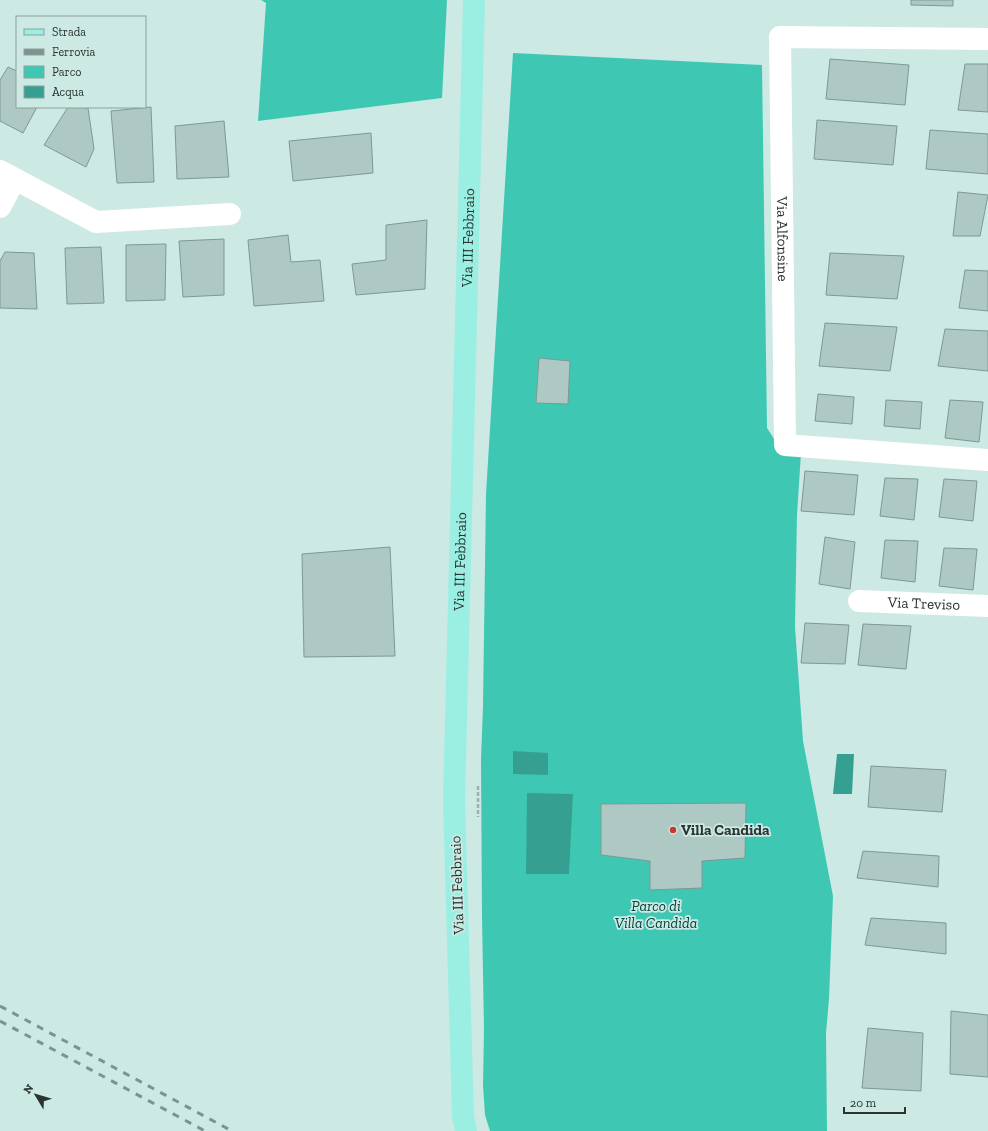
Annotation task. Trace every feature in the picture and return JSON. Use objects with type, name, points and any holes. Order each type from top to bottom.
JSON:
[{"type":"main road","name":"Via III Febbraio","points":[[464,1128],[454,800],[474,0]]},
{"type":"street","name":"Via Alfonsine","points":[[988,39],[780,37],[785,444],[988,460]]},
{"type":"street","points":[[0,207],[7,175],[96,222],[230,214]]},
{"type":"street","name":"Via Treviso","points":[[859,601],[988,606]]},
{"type":"green space","points":[[261,0],[447,0],[442,98],[258,121],[266,3]]},
{"type":"green space","name":"Parco di Villa Candida","points":[[513,53],[762,65],[767,428],[780,448],[801,453],[797,515],[795,627],[803,741],[833,896],[829,999],[826,1033],[827,1131],[490,1131],[485,1115],[483,1085],[484,1029],[481,759],[486,494]]},
{"type":"water","points":[[513,751],[548,753],[548,775],[513,774]]},
{"type":"water","points":[[837,754],[854,754],[852,794],[833,794]]},
{"type":"water","points":[[527,793],[573,794],[569,874],[526,874]]},
{"type":"building","points":[[911,0],[953,0],[953,6],[911,5]]},
{"type":"building","points":[[830,59],[909,65],[905,105],[826,99]]},
{"type":"building","points":[[965,64],[988,64],[988,112],[958,110]]},
{"type":"building","points":[[8,67],[16,71],[16,108],[36,108],[23,133],[0,121],[0,80]]},
{"type":"building","points":[[151,107],[154,182],[117,183],[111,111]]},
{"type":"building","points":[[67,108],[88,108],[94,149],[86,167],[44,145]]},
{"type":"building","points":[[817,120],[897,126],[893,165],[814,159]]},
{"type":"building","points":[[224,121],[229,177],[177,179],[175,126]]},
{"type":"building","points":[[930,130],[988,134],[988,174],[926,169]]},
{"type":"building","points":[[371,133],[373,173],[293,181],[289,141]]},
{"type":"building","points":[[958,192],[988,195],[980,236],[953,236]]},
{"type":"building","points":[[427,220],[425,289],[356,295],[352,264],[386,260],[386,225]]},
{"type":"building","points":[[288,235],[291,262],[320,260],[324,301],[254,306],[248,240]]},
{"type":"building","points":[[224,239],[224,295],[183,297],[179,241]]},
{"type":"building","points":[[166,244],[165,300],[126,301],[126,245]]},
{"type":"building","points":[[101,247],[104,303],[67,304],[65,248]]},
{"type":"building","points":[[5,252],[34,253],[37,309],[0,308],[0,261]]},
{"type":"building","points":[[830,253],[904,256],[897,299],[826,295]]},
{"type":"building","points":[[965,270],[988,271],[988,311],[959,308]]},
{"type":"building","points":[[825,323],[897,327],[890,371],[819,366]]},
{"type":"building","points":[[945,329],[988,331],[988,371],[938,366]]},
{"type":"building","points":[[539,358],[570,361],[568,404],[536,403]]},
{"type":"building","points":[[818,394],[854,397],[852,424],[815,421]]},
{"type":"building","points":[[886,400],[922,402],[920,429],[884,426]]},
{"type":"building","points":[[950,400],[983,402],[979,442],[945,438]]},
{"type":"building","points":[[805,471],[858,475],[854,515],[801,511]]},
{"type":"building","points":[[885,478],[918,479],[914,520],[880,516]]},
{"type":"building","points":[[944,479],[977,481],[973,521],[939,517]]},
{"type":"building","points":[[825,537],[855,542],[850,589],[819,584]]},
{"type":"building","points":[[885,540],[918,541],[915,582],[881,578]]},
{"type":"building","points":[[390,547],[395,656],[304,657],[302,554]]},
{"type":"building","points":[[944,548],[977,549],[973,590],[939,586]]},
{"type":"building","points":[[805,623],[849,625],[845,664],[801,663]]},
{"type":"building","points":[[863,624],[911,626],[906,669],[858,665]]},
{"type":"building","points":[[871,766],[946,770],[942,812],[868,807]]},
{"type":"building","name":"Villa Candida","points":[[746,803],[745,858],[702,861],[702,888],[650,890],[650,861],[601,855],[601,804]]},
{"type":"building","points":[[863,851],[939,856],[938,887],[857,878]]},
{"type":"building","points":[[871,918],[946,923],[946,954],[865,945]]},
{"type":"building","points":[[951,1011],[988,1015],[988,1077],[950,1074]]},
{"type":"building","points":[[868,1028],[923,1033],[921,1091],[862,1088]]},
{"type":"railway","points":[[0,1006],[232,1131]]},
{"type":"railway","points":[[0,1021],[205,1131]]},
{"type":"place","name":"Villa Candida","points":[[673,830]]}]
